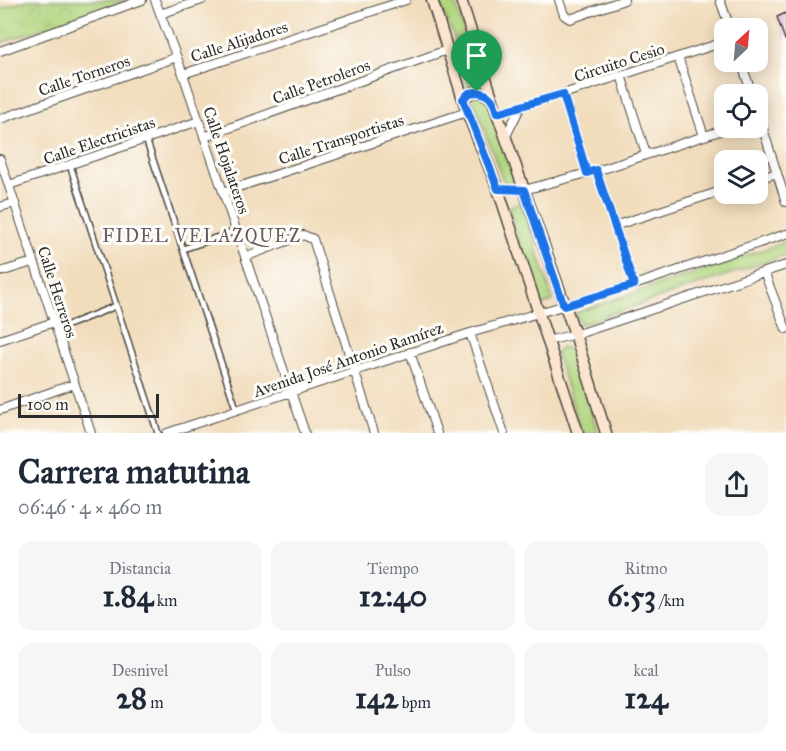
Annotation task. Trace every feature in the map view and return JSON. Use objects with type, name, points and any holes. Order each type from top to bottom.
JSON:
[{"type":"main road","points":[[432,0],[467,112],[498,189],[578,433]]},
{"type":"main road","points":[[461,0],[481,56],[497,113],[575,334],[606,433]]},
{"type":"main road","points":[[447,50],[468,70],[476,69],[481,56]]},
{"type":"main road","points":[[463,99],[469,93],[477,92],[486,94],[493,100]]},
{"type":"street","points":[[0,51],[142,0]]},
{"type":"street","name":"Calle Hojalateros","points":[[155,0],[183,74],[305,433]]},
{"type":"street","points":[[160,14],[202,0]]},
{"type":"street","name":"Calle Alijadores","points":[[183,74],[406,0]]},
{"type":"street","points":[[559,0],[566,17],[570,19],[624,0]]},
{"type":"street","points":[[720,0],[726,18]]},
{"type":"street","name":"Circuito Cesio","points":[[497,113],[714,45]]},
{"type":"street","name":"Calle Petroleros","points":[[204,137],[447,50]]},
{"type":"street","name":"Calle Torneros","points":[[0,119],[177,57]]},
{"type":"street","points":[[678,57],[704,136]]},
{"type":"street","points":[[621,75],[646,154]]},
{"type":"street","points":[[563,94],[587,173]]},
{"type":"street","points":[[506,136],[521,106]]},
{"type":"street","name":"Calle Transportistas","points":[[223,192],[467,112]]},
{"type":"street","name":"Calle Electricistas","points":[[9,185],[199,121]]},
{"type":"street","points":[[498,189],[524,190],[587,173],[714,133]]},
{"type":"street","points":[[765,138],[786,202]]},
{"type":"street","points":[[146,139],[237,411]]},
{"type":"street","name":"Calle Herreros","points":[[0,159],[91,433]]},
{"type":"street","points":[[70,165],[158,433]]},
{"type":"street","points":[[596,170],[634,285]]},
{"type":"street","points":[[768,176],[777,173]]},
{"type":"street","points":[[614,226],[714,193]]},
{"type":"street","points":[[0,207],[15,203]]},
{"type":"street","points":[[183,249],[236,231]]},
{"type":"street","name":"Avenida José Antonio Ramírez","points":[[167,433],[410,352],[634,285],[786,234]]},
{"type":"street","points":[[245,257],[303,235],[310,236],[315,242],[374,433]]},
{"type":"street","points":[[0,272],[33,261]]},
{"type":"street","points":[[548,341],[786,265]]},
{"type":"street","points":[[764,272],[786,329]]},
{"type":"street","points":[[0,340],[54,322],[63,327],[116,306]]},
{"type":"street","points":[[470,333],[504,433]]},
{"type":"street","points":[[410,352],[437,433]]},
{"type":"street","points":[[0,410],[74,384]]},
{"type":"green space","points":[[27,0],[128,0],[0,43],[0,9]]},
{"type":"green space","points":[[439,0],[454,0],[474,60],[470,66],[465,65]]},
{"type":"green space","points":[[479,73],[516,178],[511,184],[503,181],[464,74]]},
{"type":"green space","points":[[522,202],[553,301],[539,306],[508,207]]},
{"type":"green space","points":[[786,242],[786,255],[581,324],[575,313]]},
{"type":"green space","points":[[561,347],[571,350],[598,433],[582,433],[556,353]]},
{"type":"building","points":[[786,13],[786,40],[785,40],[777,17]]},
{"type":"district","name":"FIDEL VELAZQUEZ","points":[[202,236]]},
{"type":"route","points":[[477,92],[486,94],[493,100],[497,113],[563,94],[587,173],[596,170],[634,285],[564,306],[524,190],[498,189],[463,99],[469,93],[477,92]]}]
